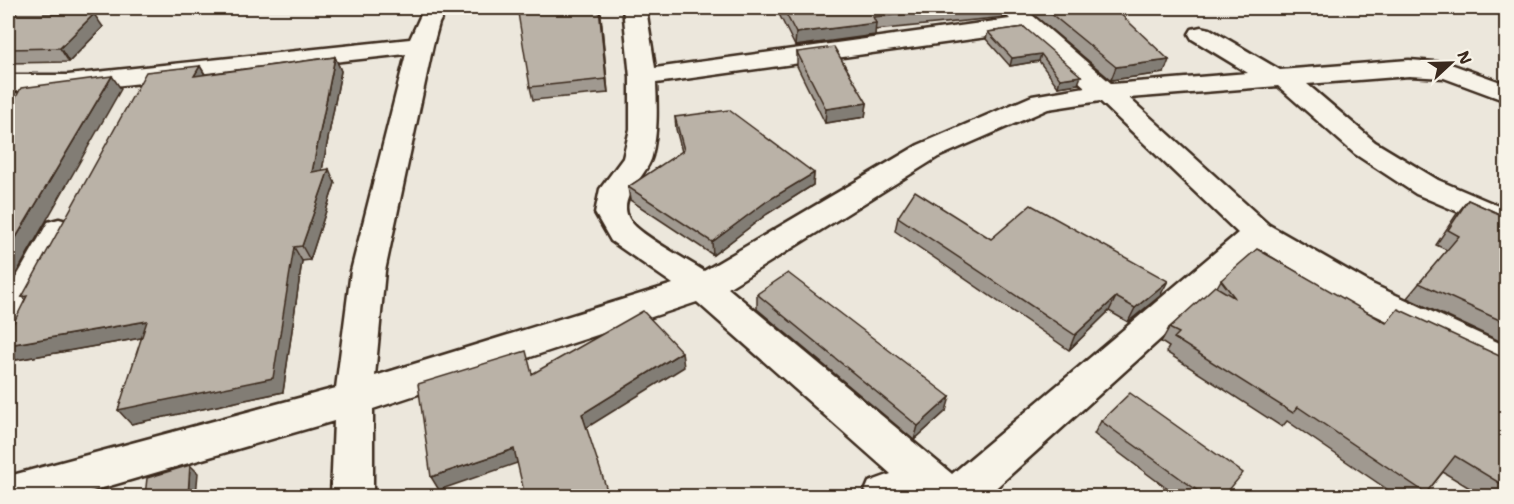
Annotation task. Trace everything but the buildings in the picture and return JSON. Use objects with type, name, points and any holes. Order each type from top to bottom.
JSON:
[{"type":"street","points":[[352,496],[354,399],[368,271],[421,45],[427,22],[435,8]]},
{"type":"street","points":[[634,8],[643,77],[644,129],[637,160],[615,189],[611,213],[622,233],[703,287],[944,491]]},
{"type":"street","points":[[643,77],[1025,13],[1106,92],[1258,233],[1359,293],[1506,363]]},
{"type":"street","points":[[1201,34],[1278,77],[1365,148],[1427,187],[1506,221]]},
{"type":"street","points":[[8,83],[68,83],[421,45]]},
{"type":"street","points":[[9,496],[354,399],[703,287],[928,151],[1042,102],[1106,92],[1409,68],[1448,71],[1506,93]]},
{"type":"street","points":[[127,107],[144,76]]},
{"type":"street","points":[[8,323],[70,210]]},
{"type":"street","points":[[884,496],[944,491],[1258,233]]}]
